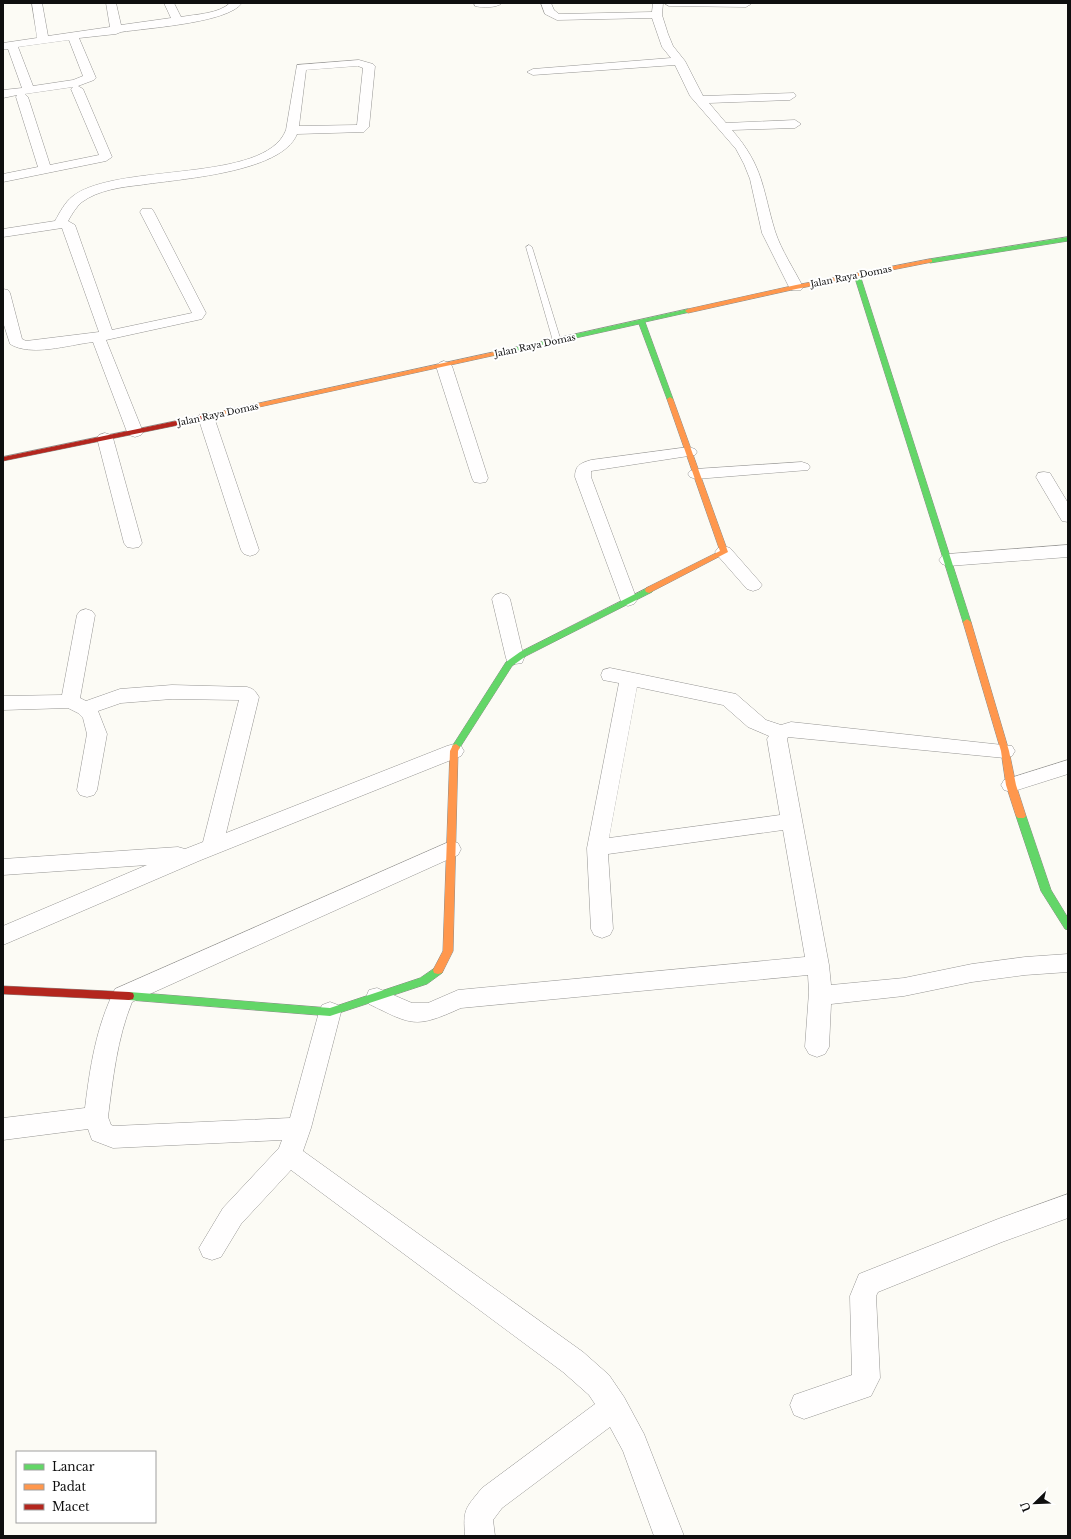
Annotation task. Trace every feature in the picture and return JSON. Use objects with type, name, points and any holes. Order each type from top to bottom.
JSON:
[{"type":"main road","name":"Jalan Raya Domas","points":[[3,459],[444,366],[796,287],[856,275],[1068,239]]},
{"type":"main road","points":[[856,275],[948,560],[1005,751],[1011,785],[1046,891],[1068,926]]},
{"type":"main road","points":[[3,990],[123,996],[330,1012],[423,981],[440,969],[448,951],[454,751],[509,664],[515,658],[724,552],[642,322]]},
{"type":"street","points":[[37,3],[43,40]]},
{"type":"street","points":[[111,3],[116,31]]},
{"type":"street","points":[[169,3],[178,21]]},
{"type":"street","points":[[45,170],[25,94],[8,46],[178,21],[222,12],[230,9],[237,3]]},
{"type":"street","points":[[479,4],[498,3]]},
{"type":"street","points":[[546,3],[549,12],[557,17],[658,9],[668,47],[679,61],[694,93],[741,148],[750,164],[756,179],[769,233],[796,287]]},
{"type":"street","points":[[668,3],[746,4]]},
{"type":"street","points":[[3,94],[25,94],[75,83],[90,78],[73,37]]},
{"type":"street","points":[[534,72],[679,61]]},
{"type":"street","points":[[60,224],[70,205],[83,196],[103,188],[234,166],[269,156],[280,149],[288,139],[292,130],[301,66],[360,63],[369,66],[363,127],[360,129],[292,130]]},
{"type":"street","points":[[3,178],[106,157],[77,89]]},
{"type":"street","points":[[700,100],[790,96]]},
{"type":"street","points":[[723,127],[795,124]]},
{"type":"street","points":[[3,293],[15,341],[22,345],[32,346],[102,336],[193,318],[199,313],[147,212]]},
{"type":"street","points":[[3,233],[60,224],[68,225],[102,336],[135,432]]},
{"type":"street","points":[[444,366],[480,478]]},
{"type":"street","points":[[206,417],[250,550]]},
{"type":"street","points":[[105,438],[133,543]]},
{"type":"street","points":[[628,600],[584,477],[583,469],[592,465],[689,452]]},
{"type":"street","points":[[696,474],[802,467]]},
{"type":"street","points":[[1044,477],[1068,517]]},
{"type":"street","points":[[948,560],[1068,551]]},
{"type":"street","points":[[724,552],[753,585]]},
{"type":"street","points":[[501,599],[515,658]]},
{"type":"street","points":[[77,704],[86,615]]},
{"type":"street","points":[[602,929],[597,848],[619,677],[729,699],[739,705],[747,716],[759,725],[781,732],[791,729],[1005,751]]},
{"type":"street","points":[[3,703],[77,704],[120,696],[172,692],[247,694],[249,697],[203,851]]},
{"type":"street","points":[[77,704],[92,716],[97,734],[87,790]]},
{"type":"street","points":[[781,732],[777,739],[818,965],[820,992],[817,1047]]},
{"type":"street","points":[[3,936],[203,851],[454,751]]},
{"type":"street","points":[[1011,785],[1068,767]]},
{"type":"street","points":[[597,848],[792,821]]},
{"type":"street","points":[[298,1128],[112,1137],[101,1132],[96,1117],[103,1060],[112,1020],[123,996],[451,849]]},
{"type":"street","points":[[3,866],[203,851]]},
{"type":"street","points":[[820,992],[834,994],[904,987],[972,973],[1026,966],[1068,963]]},
{"type":"street","points":[[377,997],[410,1013],[430,1012],[458,999],[818,965]]},
{"type":"street","points":[[212,1248],[232,1216],[290,1155],[330,1012]]},
{"type":"street","points":[[3,1129],[96,1117]]},
{"type":"street","points":[[290,1155],[573,1362],[599,1385],[614,1407],[634,1444],[669,1536]]},
{"type":"street","points":[[804,1405],[861,1386],[866,1378],[863,1296],[868,1283],[998,1231],[1068,1206]]},
{"type":"street","points":[[480,1536],[478,1516],[492,1498],[614,1407]]},
{"type":"lane","points":[[529,247],[556,341]]},
{"type":"traffic: fast","points":[[930,261],[1068,239]]},
{"type":"traffic: fast","points":[[857,275],[967,622]]},
{"type":"traffic: fast","points":[[494,354],[688,311]]},
{"type":"traffic: fast","points":[[642,322],[670,399]]},
{"type":"traffic: fast","points":[[456,747],[509,664],[523,654],[649,590]]},
{"type":"traffic: fast","points":[[1021,816],[1046,891],[1068,926]]},
{"type":"traffic: fast","points":[[129,996],[330,1012],[423,981],[438,970]]},
{"type":"traffic: slow","points":[[688,311],[796,287],[930,261]]},
{"type":"traffic: slow","points":[[200,418],[494,354]]},
{"type":"traffic: slow","points":[[649,590],[724,552],[670,399]]},
{"type":"traffic: slow","points":[[967,622],[1005,751],[1011,785],[1021,816]]},
{"type":"traffic: slow","points":[[438,970],[448,951],[454,751],[456,747]]},
{"type":"traffic: jam","points":[[3,459],[200,418]]},
{"type":"traffic: jam","points":[[3,990],[129,996]]}]
